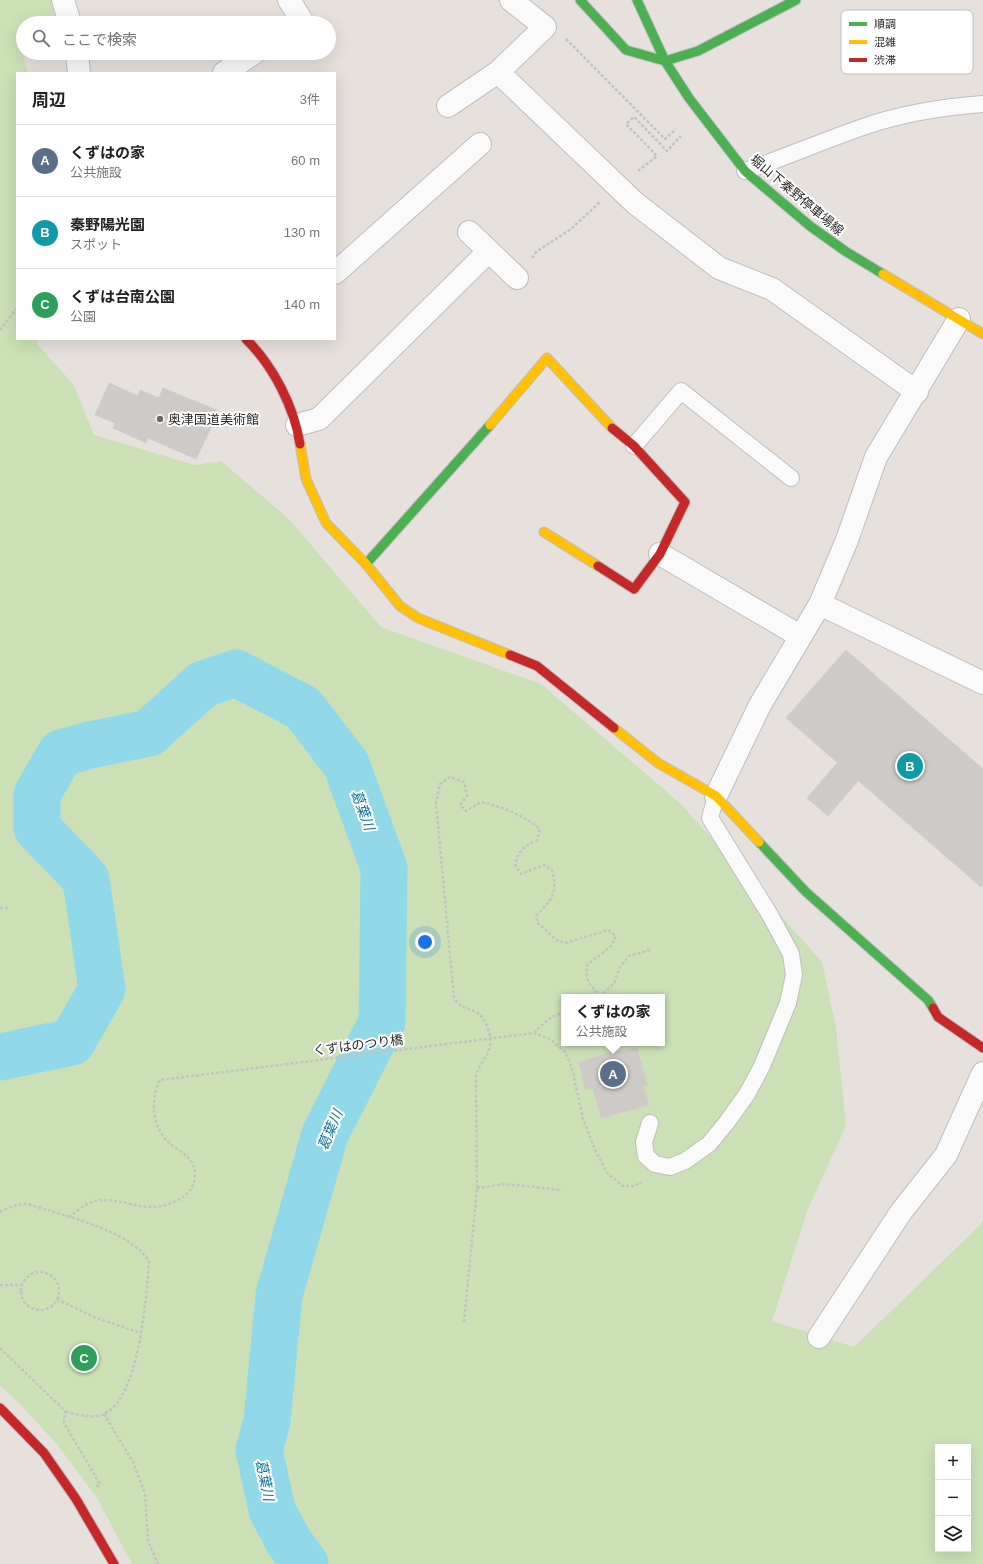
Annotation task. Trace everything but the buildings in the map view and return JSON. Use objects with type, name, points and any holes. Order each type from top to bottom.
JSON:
[{"type":"main road","points":[[580,0],[626,50],[665,61],[698,51],[796,0]]},
{"type":"main road","name":"堀山下秦野停車場線","points":[[637,0],[665,61],[689,98],[745,171],[810,226],[845,251],[983,334]]},
{"type":"main road","points":[[254,341],[280,385],[297,425],[306,479],[326,523],[366,564],[400,606],[418,618],[538,666],[658,763],[716,796],[806,892],[928,1000],[938,1016],[983,1048]]},
{"type":"main road","points":[[366,564],[470,448],[547,358],[619,435],[634,446],[685,502],[660,554],[634,589],[544,532]]},
{"type":"main road","points":[[0,1408],[44,1453],[76,1500],[114,1564]]},
{"type":"street","points":[[63,0],[68,16]]},
{"type":"street","points":[[289,0],[299,16]]},
{"type":"street","points":[[448,106],[498,72],[545,27],[511,0]]},
{"type":"street","points":[[78,60],[79,72]]},
{"type":"street","points":[[226,72],[244,60]]},
{"type":"street","points":[[498,72],[635,203],[719,268],[772,290],[916,392]]},
{"type":"street","points":[[336,272],[480,144]]},
{"type":"street","points":[[469,232],[517,278]]},
{"type":"street","points":[[297,425],[319,419],[489,251]]},
{"type":"street","points":[[716,796],[760,705],[820,604],[847,540],[876,457],[959,319]]},
{"type":"street","points":[[660,554],[800,636]]},
{"type":"street","points":[[820,604],[983,683]]},
{"type":"street","points":[[819,1337],[901,1212],[946,1155],[983,1073]]},
{"type":"lane","points":[[745,171],[873,124],[913,113],[954,106],[983,104]]},
{"type":"lane","points":[[634,446],[681,391],[791,478]]},
{"type":"lane","points":[[650,1123],[644,1142],[646,1156],[655,1164],[670,1167],[685,1161],[709,1144],[728,1122],[747,1094],[762,1066],[788,1003],[794,975],[791,954],[770,915],[710,818],[716,796]]},
{"type":"path","points":[[545,27],[556,28],[620,95],[665,139],[676,129]]},
{"type":"path","points":[[657,156],[626,124],[634,117],[667,151],[681,136]]},
{"type":"path","points":[[517,278],[536,252],[571,229],[618,186]]},
{"type":"path","points":[[0,330],[16,309]]},
{"type":"path","points":[[464,1322],[478,1188],[476,1076],[477,1068],[484,1061],[490,1046],[490,1039],[488,1028],[478,1013],[461,1007],[454,998],[436,803],[440,784],[450,777],[464,782],[467,796],[460,805],[466,811],[481,802],[501,807],[533,823],[540,829],[537,840],[525,845],[518,853],[515,864],[521,874],[544,865],[552,870],[555,893],[551,901],[536,916],[537,922],[556,940],[566,944],[608,930],[616,936],[611,946],[587,965],[586,976],[592,987],[598,994]]},
{"type":"path","points":[[0,908],[10,908]]},
{"type":"path","points":[[602,994],[614,983],[620,967],[629,956],[650,950]]},
{"type":"path","points":[[561,1013],[547,1020],[534,1033],[550,1039],[565,1052],[572,1068],[583,1119],[607,1173],[623,1186],[634,1186],[643,1181],[655,1164]]},
{"type":"path","name":"くずはのつり橋","points":[[69,1217],[86,1204],[103,1200],[151,1207],[182,1200],[192,1191],[195,1177],[193,1165],[182,1152],[169,1142],[157,1129],[154,1113],[154,1091],[160,1080],[534,1033]]},
{"type":"path","points":[[478,1188],[505,1184],[562,1190]]},
{"type":"path","points":[[0,1212],[10,1207],[24,1204],[93,1224],[137,1247],[145,1254],[149,1262],[141,1333],[128,1385],[115,1404],[104,1414],[74,1415],[65,1411],[0,1348]]},
{"type":"path","points":[[35,1273],[46,1274],[56,1281],[58,1287],[57,1298],[54,1304],[43,1310],[30,1308],[22,1298],[22,1285],[25,1280],[35,1273]]},
{"type":"path","points":[[0,1285],[22,1285]]},
{"type":"path","points":[[57,1298],[94,1317],[141,1333]]},
{"type":"path","points":[[65,1411],[64,1423],[100,1484]]},
{"type":"path","points":[[104,1414],[133,1462],[145,1494],[148,1540],[158,1564]]},
{"type":"green space","points":[[0,0],[51,0],[54,16],[16,16],[16,60],[25,60],[28,72],[16,72],[16,340],[38,340],[37,344],[74,385],[94,435],[195,465],[221,461],[289,519],[381,627],[541,684],[681,804],[822,962],[836,1027],[846,1126],[808,1209],[772,1321],[854,1347],[981,1224],[983,1220],[983,1564],[132,1564],[97,1498],[56,1443],[16,1400],[0,1386]]},
{"type":"waterway","name":"葛葉川","points":[[0,1057],[72,1042],[102,989],[86,879],[37,828],[37,794],[61,753],[90,745],[149,733],[203,684],[236,673],[303,708],[346,764],[384,868],[382,1022],[325,1134],[279,1295],[267,1421],[259,1450],[272,1510],[289,1542],[305,1564]]},
{"type":"traffic: fast","points":[[580,0],[626,50],[665,61],[698,51],[796,0]]},
{"type":"traffic: fast","points":[[637,0],[665,61],[689,98],[745,171],[810,226],[845,251],[883,274]]},
{"type":"traffic: fast","points":[[366,564],[490,425]]},
{"type":"traffic: fast","points":[[759,842],[806,892],[928,1000],[933,1008]]},
{"type":"traffic: slow","points":[[883,274],[983,334]]},
{"type":"traffic: slow","points":[[490,425],[547,358],[612,428]]},
{"type":"traffic: slow","points":[[300,444],[306,479],[326,523],[366,564],[400,606],[418,618],[510,655]]},
{"type":"traffic: slow","points":[[544,532],[598,566]]},
{"type":"traffic: slow","points":[[614,728],[658,763],[716,796],[759,842]]},
{"type":"traffic: jam","points":[[247,340],[265,361],[281,387],[293,415],[300,444]]},
{"type":"traffic: jam","points":[[598,566],[634,589],[660,554],[685,502],[634,446],[612,428]]},
{"type":"traffic: jam","points":[[510,655],[537,666],[614,728]]},
{"type":"traffic: jam","points":[[933,1008],[938,1017],[983,1048]]},
{"type":"traffic: jam","points":[[0,1408],[44,1453],[76,1499],[114,1564]]},
{"type":"place","name":"奥津国道美術館","points":[[160,419]]},
{"type":"place","name":"秦野陽光園","points":[[910,766]]},
{"type":"place","name":"くずはの家","points":[[613,1074]]},
{"type":"place","name":"くずは台南公園","points":[[84,1358]]}]
